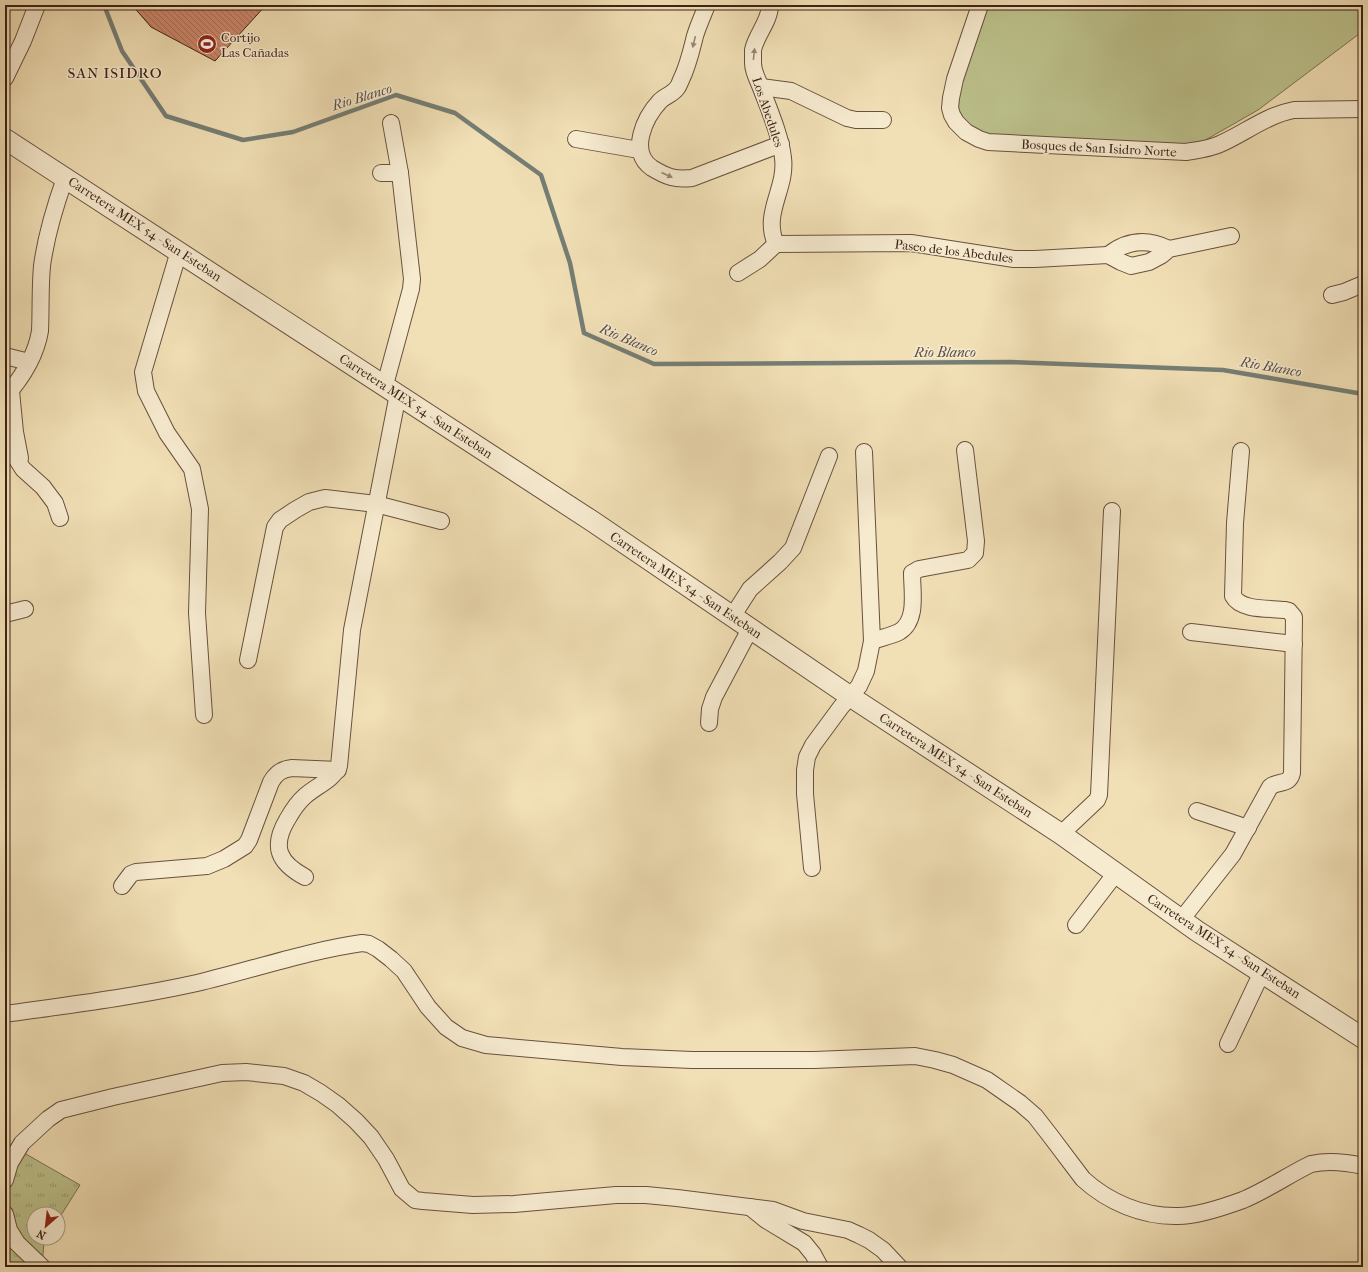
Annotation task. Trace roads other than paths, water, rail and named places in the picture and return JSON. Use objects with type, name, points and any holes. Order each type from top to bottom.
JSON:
[{"type":"street","points":[[5,78],[23,41],[37,5]]},
{"type":"street","points":[[707,5],[695,36],[688,64],[677,88],[661,101],[649,117],[642,133],[639,150],[643,159],[649,166],[665,175],[681,179],[692,178],[780,144]]},
{"type":"street","name":"Los Abedules","points":[[770,5],[769,14],[753,50],[753,65],[780,144],[783,158],[783,176],[771,220],[773,237],[776,244]]},
{"type":"street","name":"Bosques de San Isidro Norte","points":[[980,5],[952,89],[950,108],[956,122],[960,127],[972,136],[988,142],[1186,152],[1205,149],[1220,144],[1273,116],[1286,112],[1299,110],[1363,109]]},
{"type":"street","points":[[761,87],[791,91],[847,118],[856,120],[883,120]]},
{"type":"street","points":[[305,877],[289,866],[281,857],[278,849],[279,837],[284,824],[297,804],[338,770],[352,630],[376,504],[391,389],[412,289],[400,173],[391,124]]},
{"type":"street","name":"Carretera MEX 54 - San Esteban","points":[[5,139],[391,389],[645,556],[851,697],[1061,834],[1181,920],[1363,1038]]},
{"type":"street","points":[[576,139],[639,150]]},
{"type":"street","points":[[381,173],[400,173]]},
{"type":"street","points":[[21,464],[8,394],[29,362],[38,340],[40,331],[42,268],[45,247],[51,220],[65,178]]},
{"type":"street","points":[[1108,255],[1126,265],[1135,266],[1156,258],[1169,249],[1231,236]]},
{"type":"street","name":"Paseo de los Abedules","points":[[776,244],[911,243],[1014,259],[1108,255],[1122,246],[1134,242],[1156,243],[1169,249]]},
{"type":"street","points":[[738,273],[760,259],[776,244]]},
{"type":"street","points":[[179,251],[143,372],[146,391],[167,433],[192,469],[200,509],[197,613],[204,715]]},
{"type":"street","points":[[1332,295],[1363,284]]},
{"type":"street","points":[[5,356],[29,362]]},
{"type":"street","points":[[5,441],[23,469],[43,487],[53,499],[60,518]]},
{"type":"street","points":[[872,641],[899,631],[910,622],[912,611],[912,573],[919,568],[968,560],[975,553],[976,541],[965,450]]},
{"type":"street","points":[[1181,920],[1230,858],[1270,786],[1285,782],[1291,777],[1295,620],[1292,613],[1285,610],[1246,606],[1236,601],[1233,596],[1235,523],[1241,451]]},
{"type":"street","points":[[812,868],[805,788],[807,757],[813,745],[841,707],[851,697],[863,679],[872,641],[864,452]]},
{"type":"street","points":[[732,617],[750,590],[793,548],[830,456]]},
{"type":"street","points":[[248,660],[277,523],[295,510],[325,498],[376,504],[441,521]]},
{"type":"street","points":[[1061,834],[1100,795],[1112,511]]},
{"type":"street","points":[[5,614],[25,609]]},
{"type":"street","points":[[709,723],[710,709],[714,697],[750,629]]},
{"type":"street","points":[[1191,632],[1294,644]]},
{"type":"street","points":[[122,886],[131,874],[136,872],[207,866],[224,859],[245,846],[249,840],[271,782],[274,776],[279,772],[292,768],[338,770]]},
{"type":"street","points":[[1198,811],[1248,828]]},
{"type":"street","points":[[1076,924],[1116,873]]},
{"type":"street","points":[[5,1014],[155,992],[198,983],[297,956],[362,943],[369,944],[378,949],[391,958],[404,971],[428,1007],[446,1027],[462,1038],[486,1046],[622,1057],[692,1060],[814,1060],[915,1056],[935,1060],[953,1066],[987,1080],[1020,1103],[1034,1116],[1049,1134],[1082,1179],[1092,1187],[1113,1200],[1155,1215],[1190,1215],[1219,1208],[1244,1200],[1305,1167],[1321,1162],[1349,1163],[1363,1166]]},
{"type":"street","points":[[1228,1044],[1262,972]]},
{"type":"street","points":[[5,1180],[10,1163],[22,1143],[48,1118],[61,1110],[222,1073],[246,1072],[269,1074],[284,1076],[304,1083],[338,1105],[371,1137],[386,1159],[402,1189],[415,1200],[441,1203],[480,1204],[561,1201],[616,1195],[646,1195],[773,1210],[804,1221],[848,1230],[869,1240],[883,1250],[899,1267]]},
{"type":"street","points":[[750,1207],[766,1220],[804,1243],[813,1254],[820,1267]]},
{"type":"street","points":[[5,1214],[9,1230],[17,1243],[42,1267]]},
{"type":"waterway","name":"Rio Blanco","points":[[104,5],[122,51],[166,116],[243,140],[293,132],[396,95],[455,113],[541,175],[570,263],[584,333],[654,364],[1010,362],[1223,370],[1363,394]]},
{"type":"place","name":"Cortijo Las Cañadas","points":[[207,44]]},
{"type":"district","name":"SAN ISIDRO","points":[[115,73]]}]
